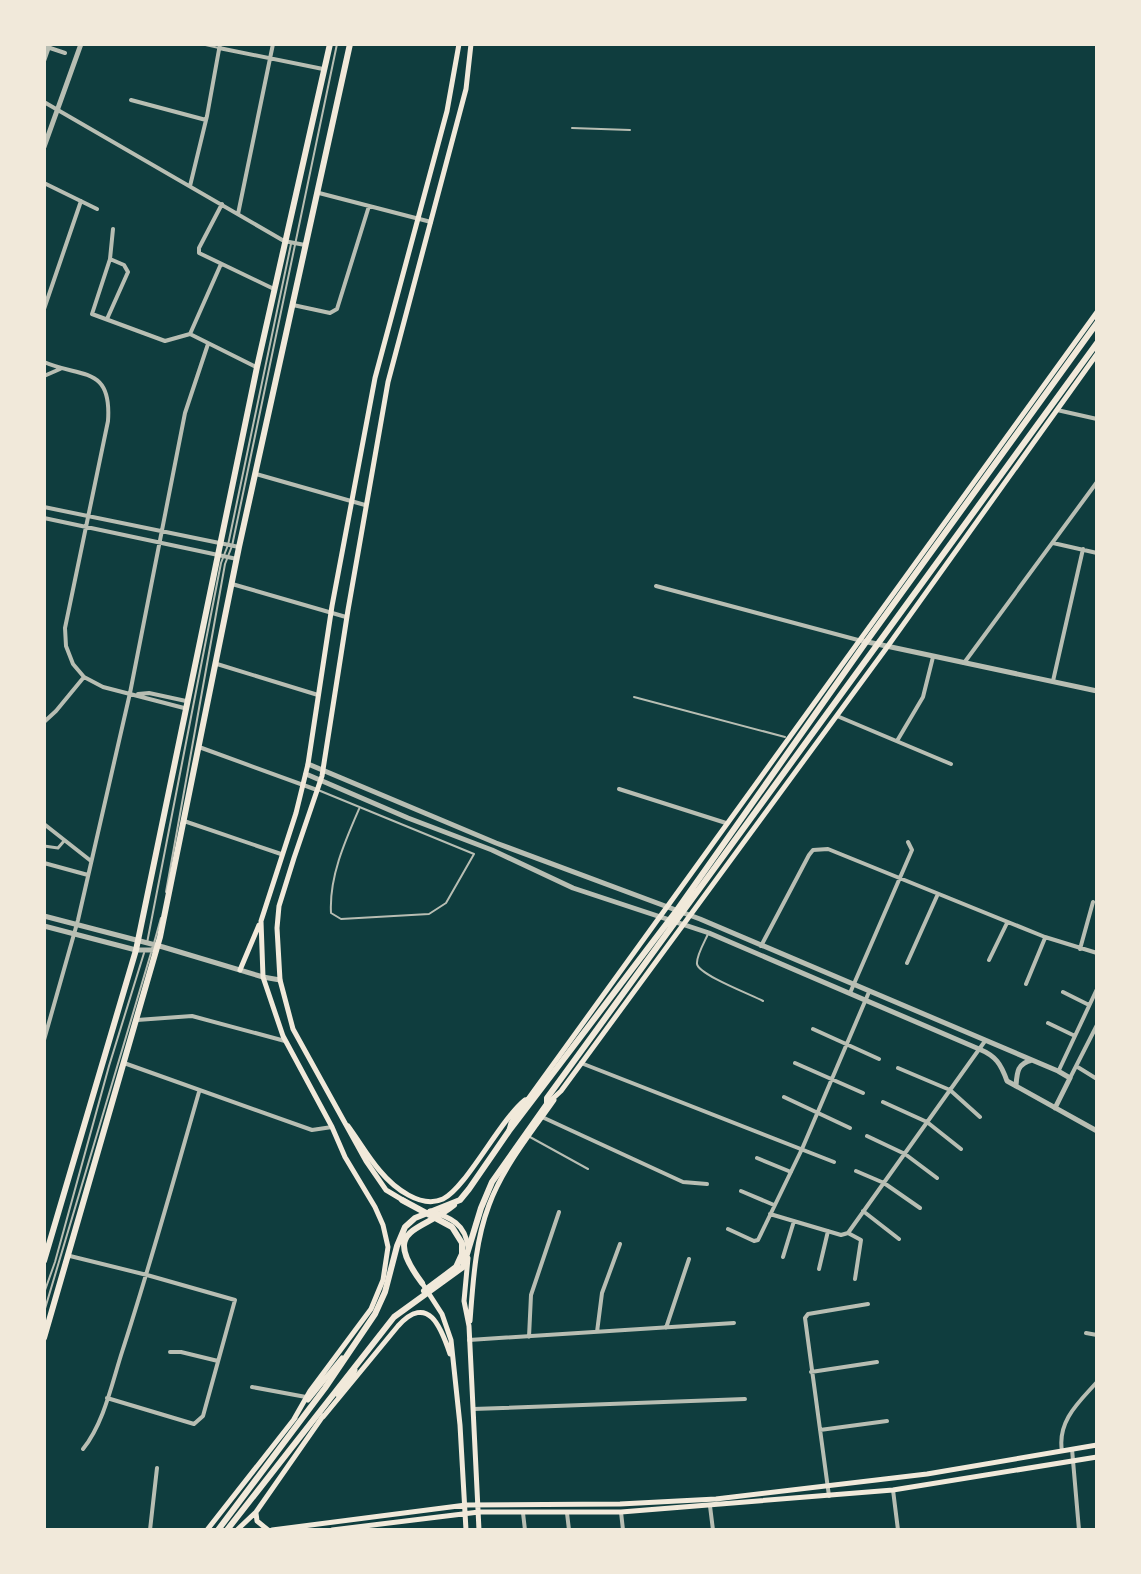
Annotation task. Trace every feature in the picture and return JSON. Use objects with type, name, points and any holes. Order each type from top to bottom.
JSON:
[{"type":"main road","points":[[44,1338],[137,1020],[151,947],[184,821],[237,559],[230,546],[257,367],[274,289],[290,242],[330,44]]},
{"type":"main road","points":[[44,1261],[136,950],[185,704],[222,555],[230,546],[256,474],[350,44]]},
{"type":"main road","points":[[240,970],[261,921],[306,774],[331,612],[375,378],[453,86],[459,44]]},
{"type":"main road","points":[[227,1530],[394,1317],[454,1269],[462,1251],[456,1231],[402,1200],[380,1183],[293,1029],[280,980],[277,947],[279,906],[323,770],[365,505],[399,334],[466,89],[471,44]]},
{"type":"main road","points":[[684,912],[862,641],[1097,312]]},
{"type":"main road","points":[[509,1131],[511,1123],[668,906],[1097,323]]},
{"type":"main road","points":[[388,332],[399,334]]},
{"type":"main road","points":[[479,1530],[469,1326],[474,1272],[488,1207],[506,1171],[684,912],[1097,343]]},
{"type":"main road","points":[[684,912],[837,716],[1097,354]]},
{"type":"main road","points":[[261,921],[263,977],[285,1041],[383,1225],[388,1247],[386,1266],[371,1309],[306,1397],[294,1419]]},
{"type":"main road","points":[[547,1104],[547,1098],[677,922]]},
{"type":"main road","points":[[466,1530],[451,1340],[447,1324],[406,1257],[408,1235],[419,1224],[443,1214],[460,1200],[509,1131],[677,922]]},
{"type":"main road","points":[[419,1297],[463,1267],[490,1188],[547,1104],[561,1091]]},
{"type":"main road","points":[[343,1119],[381,1173],[414,1198],[433,1201],[443,1199],[456,1188],[511,1115],[531,1095]]},
{"type":"main road","points":[[402,1200],[453,1220],[466,1236],[469,1250],[464,1301],[469,1326]]},
{"type":"main road","points":[[207,1530],[375,1314],[399,1239],[408,1224],[415,1218],[460,1200]]},
{"type":"main road","points":[[323,1417],[412,1314],[424,1313],[435,1319],[453,1363]]},
{"type":"main road","points":[[218,1530],[325,1388],[346,1354]]},
{"type":"main road","points":[[237,1530],[256,1512],[358,1365]]},
{"type":"main road","points":[[256,1512],[257,1521],[270,1530],[478,1504],[620,1504],[716,1499],[941,1472],[1097,1445]]},
{"type":"main road","points":[[332,1530],[479,1512],[621,1512],[893,1490],[1097,1457]]},
{"type":"street","points":[[44,147],[81,44]]},
{"type":"street","points":[[238,214],[273,44]]},
{"type":"street","points":[[44,61],[48,46],[65,53]]},
{"type":"street","points":[[190,186],[219,46],[325,70]]},
{"type":"street","points":[[131,100],[206,120]]},
{"type":"street","points":[[44,102],[238,214],[290,242],[305,245]]},
{"type":"street","points":[[44,183],[97,209]]},
{"type":"street","points":[[319,193],[431,222]]},
{"type":"street","points":[[44,309],[81,201]]},
{"type":"street","points":[[222,204],[199,252],[274,289]]},
{"type":"street","points":[[293,305],[330,313],[339,307],[369,206]]},
{"type":"street","points":[[113,229],[110,259],[92,314],[165,341],[190,334],[257,367]]},
{"type":"street","points":[[107,319],[128,272],[124,265],[110,259]]},
{"type":"street","points":[[190,334],[221,264]]},
{"type":"street","points":[[44,1040],[75,934],[133,694],[159,541],[190,393],[208,344]]},
{"type":"street","points":[[44,362],[91,375],[102,386],[109,401],[109,418],[65,628],[66,646],[73,664],[84,677],[103,687],[133,694],[149,693],[185,704]]},
{"type":"street","points":[[44,376],[71,368]]},
{"type":"street","points":[[1057,410],[1097,419]]},
{"type":"street","points":[[256,474],[365,505]]},
{"type":"street","points":[[964,663],[1097,482]]},
{"type":"street","points":[[44,507],[230,546]]},
{"type":"street","points":[[44,518],[237,559]]},
{"type":"street","points":[[1053,543],[1097,553]]},
{"type":"street","points":[[1053,681],[1083,549]]},
{"type":"street","points":[[232,584],[346,617]]},
{"type":"street","points":[[656,586],[887,647],[1097,691]]},
{"type":"street","points":[[897,741],[923,697],[933,657]]},
{"type":"street","points":[[217,664],[320,695]]},
{"type":"street","points":[[44,722],[84,677]]},
{"type":"street","points":[[837,716],[951,764]]},
{"type":"street","points":[[199,747],[318,790]]},
{"type":"street","points":[[308,764],[496,843],[684,912],[1070,1078]]},
{"type":"street","points":[[306,774],[492,850],[573,888],[709,933],[979,1049],[1001,1064],[1007,1081],[1097,1131]]},
{"type":"street","points":[[619,789],[729,824]]},
{"type":"street","points":[[184,821],[281,854]]},
{"type":"street","points":[[44,824],[91,861]]},
{"type":"street","points":[[44,846],[58,848],[65,840]]},
{"type":"street","points":[[850,993],[912,850],[908,842]]},
{"type":"street","points":[[492,850],[496,843]]},
{"type":"street","points":[[761,946],[813,850],[828,849],[1007,923],[1097,953]]},
{"type":"street","points":[[44,863],[88,875]]},
{"type":"street","points":[[907,963],[937,895]]},
{"type":"street","points":[[1080,949],[1093,902]]},
{"type":"street","points":[[44,916],[280,980]]},
{"type":"street","points":[[989,960],[1007,923]]},
{"type":"street","points":[[44,926],[136,950],[151,947]]},
{"type":"street","points":[[1026,984],[1045,937]]},
{"type":"street","points":[[1058,1071],[1097,989]]},
{"type":"street","points":[[728,1229],[757,1242],[802,1149],[869,992]]},
{"type":"street","points":[[1063,992],[1089,1005]]},
{"type":"street","points":[[137,1020],[192,1016],[285,1041]]},
{"type":"street","points":[[1048,1023],[1075,1036]]},
{"type":"street","points":[[1055,1108],[1097,1025]]},
{"type":"street","points":[[813,1029],[879,1059]]},
{"type":"street","points":[[770,1214],[841,1235],[848,1233],[985,1041]]},
{"type":"street","points":[[1016,1086],[1018,1068],[1033,1060]]},
{"type":"street","points":[[124,1063],[312,1130],[332,1127]]},
{"type":"street","points":[[581,1063],[834,1162]]},
{"type":"street","points":[[795,1063],[863,1093]]},
{"type":"street","points":[[1076,1066],[1097,1079]]},
{"type":"street","points":[[898,1068],[950,1090],[980,1117]]},
{"type":"street","points":[[83,1449],[90,1440],[107,1398],[147,1275],[199,1092]]},
{"type":"street","points":[[784,1097],[850,1128]]},
{"type":"street","points":[[883,1102],[927,1122],[961,1149]]},
{"type":"street","points":[[542,1117],[683,1182],[707,1184]]},
{"type":"street","points":[[867,1136],[905,1154],[937,1178]]},
{"type":"street","points":[[757,1158],[791,1172]]},
{"type":"street","points":[[856,1171],[884,1183],[920,1208]]},
{"type":"street","points":[[741,1191],[774,1205]]},
{"type":"street","points":[[863,1211],[899,1239]]},
{"type":"street","points":[[529,1337],[531,1295],[559,1212]]},
{"type":"street","points":[[783,1257],[794,1221]]},
{"type":"street","points":[[819,1269],[828,1231]]},
{"type":"street","points":[[848,1233],[862,1241],[855,1279]]},
{"type":"street","points":[[597,1332],[602,1293],[620,1244]]},
{"type":"street","points":[[70,1256],[235,1300],[203,1416],[194,1424],[107,1398]]},
{"type":"street","points":[[666,1328],[689,1259]]},
{"type":"street","points":[[829,1496],[806,1316],[868,1304]]},
{"type":"street","points":[[469,1340],[734,1323]]},
{"type":"street","points":[[1086,1333],[1097,1335]]},
{"type":"street","points":[[170,1352],[218,1361]]},
{"type":"street","points":[[811,1372],[877,1362]]},
{"type":"street","points":[[1062,1451],[1060,1440],[1072,1409],[1097,1382]]},
{"type":"street","points":[[252,1387],[306,1397]]},
{"type":"street","points":[[473,1409],[745,1399]]},
{"type":"street","points":[[820,1430],[887,1421]]},
{"type":"street","points":[[1072,1449],[1079,1530]]},
{"type":"street","points":[[150,1530],[157,1468]]},
{"type":"street","points":[[893,1490],[898,1530]]},
{"type":"street","points":[[620,1504],[623,1530]]},
{"type":"street","points":[[710,1506],[713,1530]]},
{"type":"street","points":[[523,1513],[525,1530]]},
{"type":"street","points":[[567,1513],[569,1530]]},
{"type":"lane","points":[[201,44],[219,46]]},
{"type":"lane","points":[[44,1312],[151,947],[222,555],[230,546],[290,242],[337,44]]},
{"type":"lane","points":[[572,128],[630,130]]},
{"type":"lane","points":[[44,1293],[89,1136],[162,913],[222,555]]},
{"type":"lane","points":[[634,697],[790,739]]},
{"type":"lane","points":[[318,790],[474,854],[446,903],[429,914],[341,919],[331,913],[332,892],[342,850],[359,809]]},
{"type":"lane","points":[[709,933],[697,961],[699,967],[763,1001]]},
{"type":"lane","points":[[529,1137],[588,1169]]}]
